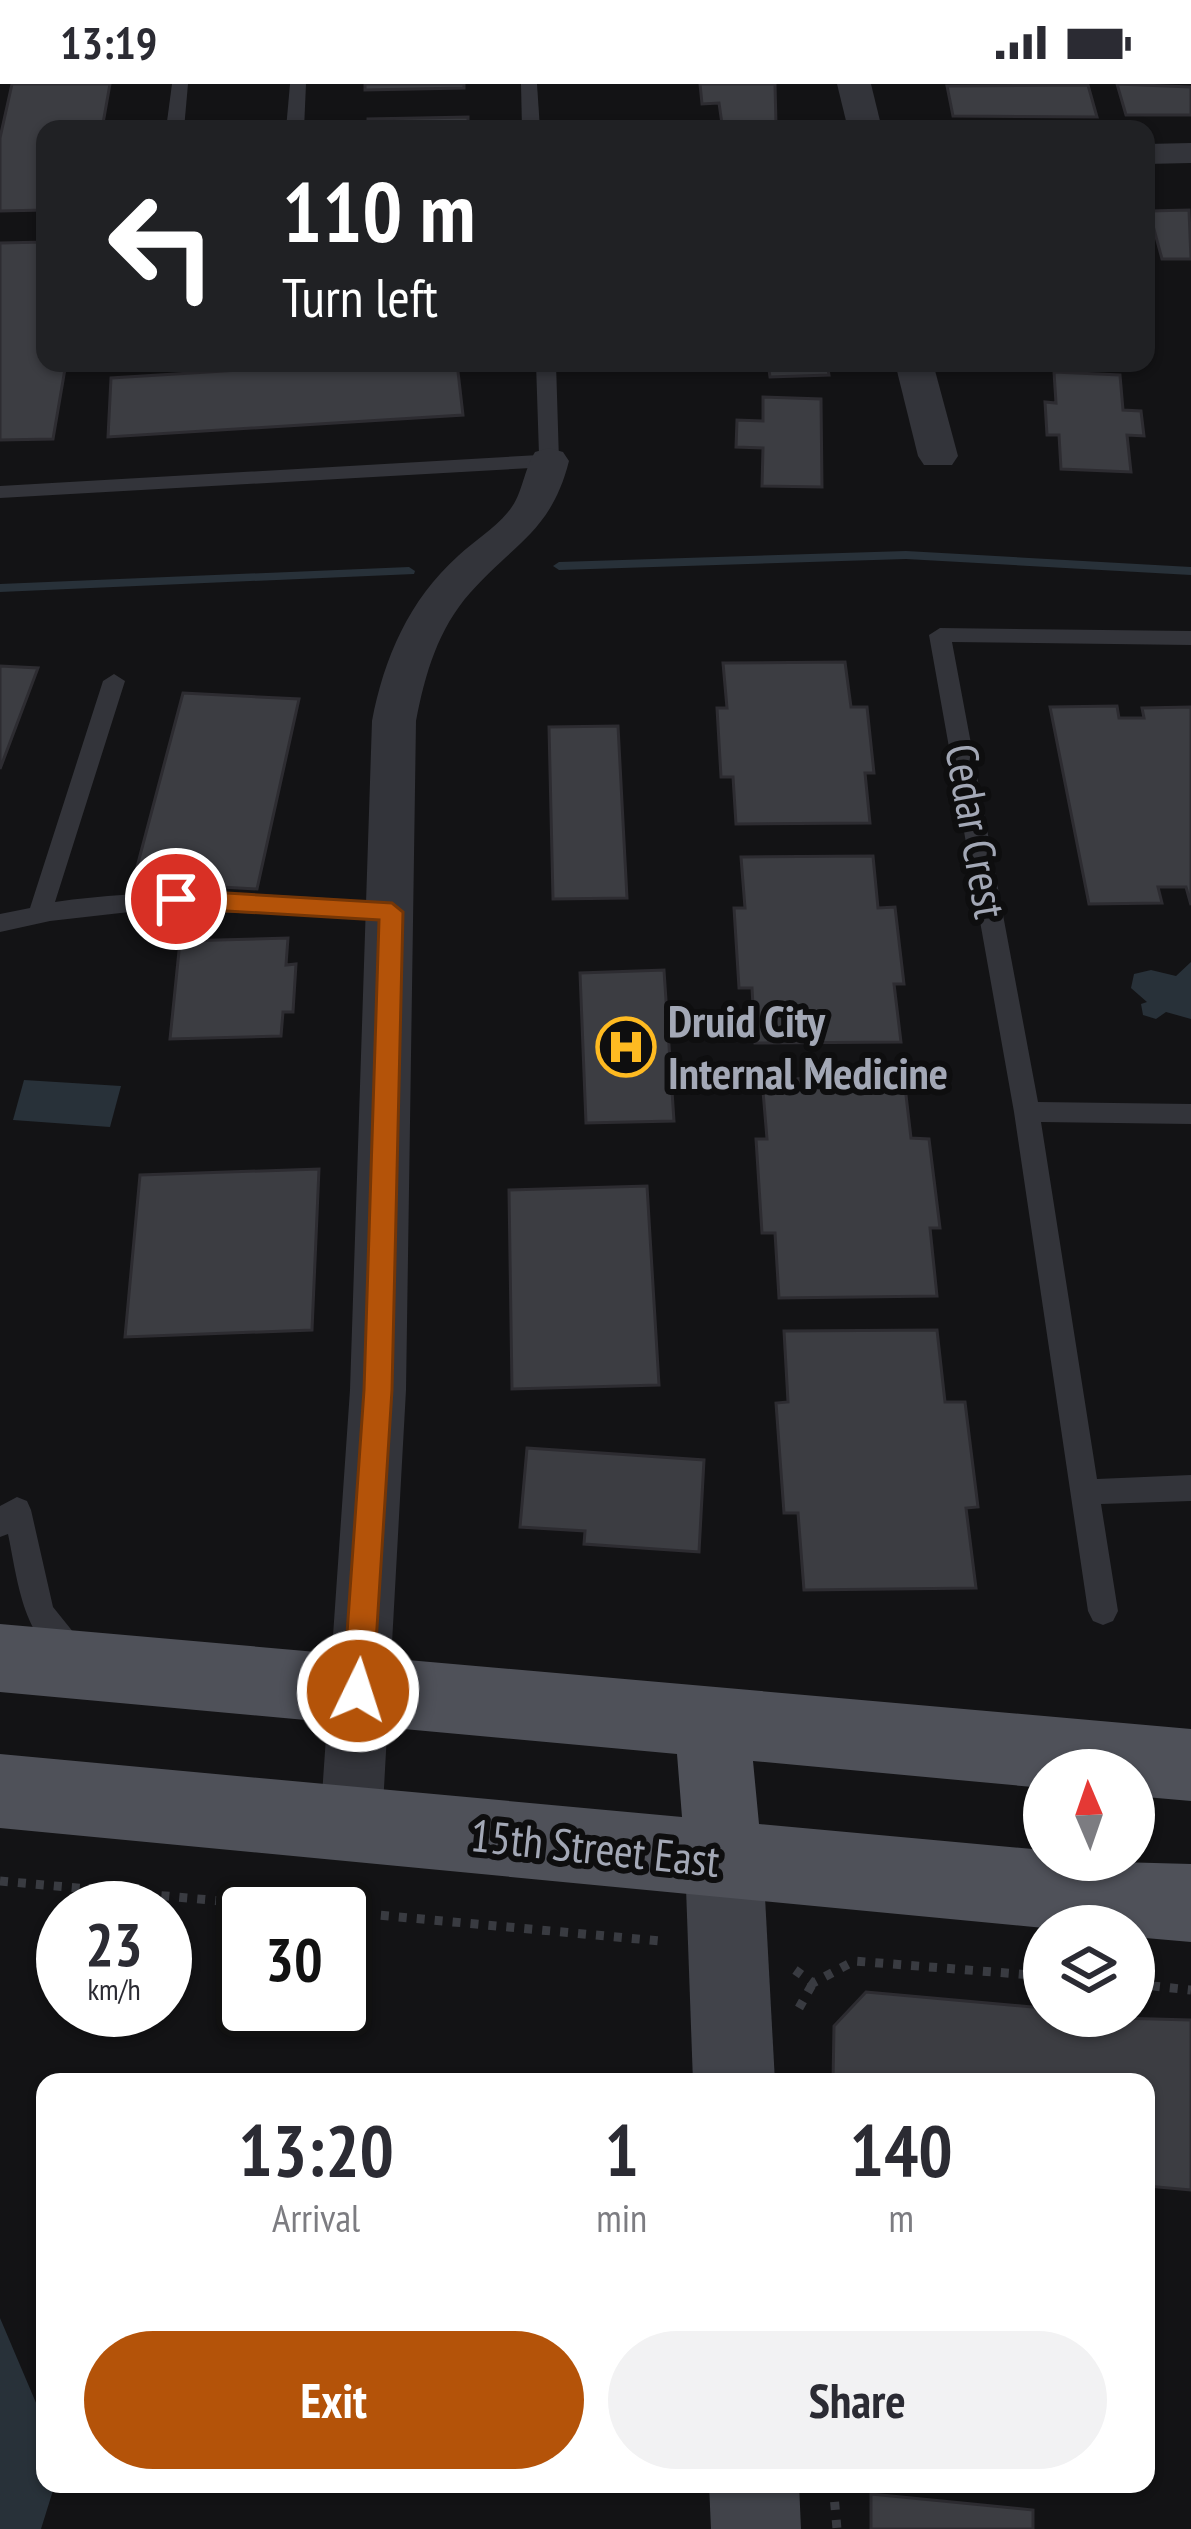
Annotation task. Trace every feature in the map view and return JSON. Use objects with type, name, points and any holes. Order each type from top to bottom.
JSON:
[{"type":"main road","points":[[0,1658],[1191,1765]]},
{"type":"main road","points":[[712,1723],[724,1860]]},
{"type":"main road","name":"15th Street East","points":[[0,1791],[1191,1903]]},
{"type":"street","points":[[854,84],[863,120]]},
{"type":"street","points":[[1155,154],[1191,154]]},
{"type":"street","points":[[916,372],[938,456]]},
{"type":"street","points":[[351,1824],[378,1390],[394,721],[412,647],[456,580],[522,527],[541,499],[549,461]]},
{"type":"street","points":[[724,1860],[734,2073]]},
{"type":"street","points":[[754,2493],[756,2529]]},
{"type":"lane","points":[[176,120],[180,84]]},
{"type":"lane","points":[[296,120],[298,84]]},
{"type":"lane","points":[[529,84],[531,120]]},
{"type":"lane","points":[[0,492],[549,461],[546,372]]},
{"type":"lane","name":"Cedar Crest","points":[[1027,1112],[940,635],[1191,638]]},
{"type":"lane","points":[[40,913],[114,681]]},
{"type":"lane","points":[[0,923],[74,904],[176,899],[392,912]]},
{"type":"lane","points":[[1103,1611],[1027,1112],[1191,1114]]},
{"type":"lane","points":[[1084,1492],[1191,1489]]},
{"type":"lane","points":[[0,1524],[17,1510],[40,1614],[87,1666]]},
{"type":"path","points":[[0,1881],[216,1901]]},
{"type":"path","points":[[1155,1986],[1191,1990]]},
{"type":"path","points":[[834,2493],[837,2529]]},
{"type":"shaded area","points":[[1191,962],[1191,1019],[1166,1012],[1156,1019],[1143,1015],[1141,1004],[1147,1002],[1131,988],[1134,974],[1151,970],[1176,976]]},
{"type":"shaded area","points":[[24,1080],[121,1086],[110,1127],[13,1120]]},
{"type":"shaded area","points":[[0,2318],[36,2403],[36,2493],[52,2493],[41,2529],[0,2529]]},
{"type":"building","points":[[12,84],[110,84],[104,120],[36,120],[36,210],[0,211],[0,138]]},
{"type":"building","points":[[365,84],[464,84],[464,88],[365,90]]},
{"type":"building","points":[[700,84],[775,84],[776,120],[721,120],[719,103],[702,104]]},
{"type":"building","points":[[1117,84],[1191,87],[1191,115],[1126,115]]},
{"type":"building","points":[[1088,85],[1097,117],[953,116],[947,86]]},
{"type":"building","points":[[468,117],[468,120],[368,119]]},
{"type":"building","points":[[1189,210],[1191,259],[1162,259],[1155,211]]},
{"type":"building","points":[[36,242],[36,372],[64,372],[53,439],[0,440],[0,243]]},
{"type":"building","points":[[207,372],[458,372],[463,415],[108,437],[111,378]]},
{"type":"building","points":[[769,372],[829,375],[770,377]]},
{"type":"building","points":[[1054,372],[1120,375],[1123,410],[1141,411],[1144,436],[1127,435],[1131,472],[1061,469],[1059,435],[1047,435],[1045,402],[1056,403]]},
{"type":"building","points":[[763,397],[821,399],[822,487],[762,486],[763,448],[736,447],[737,420],[763,421]]},
{"type":"building","points":[[845,662],[851,707],[867,707],[874,773],[865,773],[870,823],[736,824],[733,777],[721,777],[717,708],[727,708],[723,663]]},
{"type":"building","points":[[0,666],[38,668],[0,769]]},
{"type":"building","points":[[183,693],[299,699],[257,889],[133,882]]},
{"type":"building","points":[[1117,706],[1119,718],[1144,718],[1142,708],[1191,707],[1191,905],[1186,887],[1158,887],[1162,903],[1089,904],[1050,707]]},
{"type":"building","points":[[618,726],[627,898],[553,899],[549,727]]},
{"type":"building","points":[[873,856],[878,908],[895,907],[904,984],[894,984],[901,1042],[755,1043],[752,988],[739,988],[734,908],[745,908],[741,857]]},
{"type":"building","points":[[288,938],[286,965],[296,964],[293,1012],[283,1012],[281,1036],[170,1039],[180,941]]},
{"type":"building","name":"Druid City Internal Medicine","points":[[664,970],[674,1121],[586,1123],[580,973]]},
{"type":"building","points":[[904,1078],[911,1138],[929,1139],[940,1228],[930,1228],[937,1296],[779,1298],[775,1233],[762,1233],[756,1139],[767,1139],[762,1079]]},
{"type":"building","points":[[319,1169],[312,1330],[125,1337],[140,1175]]},
{"type":"building","points":[[647,1186],[659,1385],[512,1389],[509,1190]]},
{"type":"building","points":[[937,1330],[945,1402],[965,1402],[978,1507],[966,1508],[976,1588],[804,1590],[798,1513],[784,1513],[776,1403],[788,1402],[784,1331]]},
{"type":"building","points":[[527,1448],[704,1460],[699,1552],[584,1544],[585,1531],[520,1527]]},
{"type":"building","points":[[866,1992],[1023,2006],[1023,2037],[1155,2037],[1155,2019],[1191,2020],[1191,2190],[1155,2187],[1155,2073],[833,2073],[834,2026]]},
{"type":"building","points":[[871,2494],[1033,2510],[1033,2529],[871,2529]]},
{"type":"waterway","points":[[559,566],[906,555],[1191,571]]},
{"type":"waterway","points":[[0,588],[409,571]]},
{"type":"place","name":"Druid City Internal Medicine","points":[[626,1047]]},
{"type":"route","points":[[176,899],[392,912],[378,1390],[358,1691]]}]
